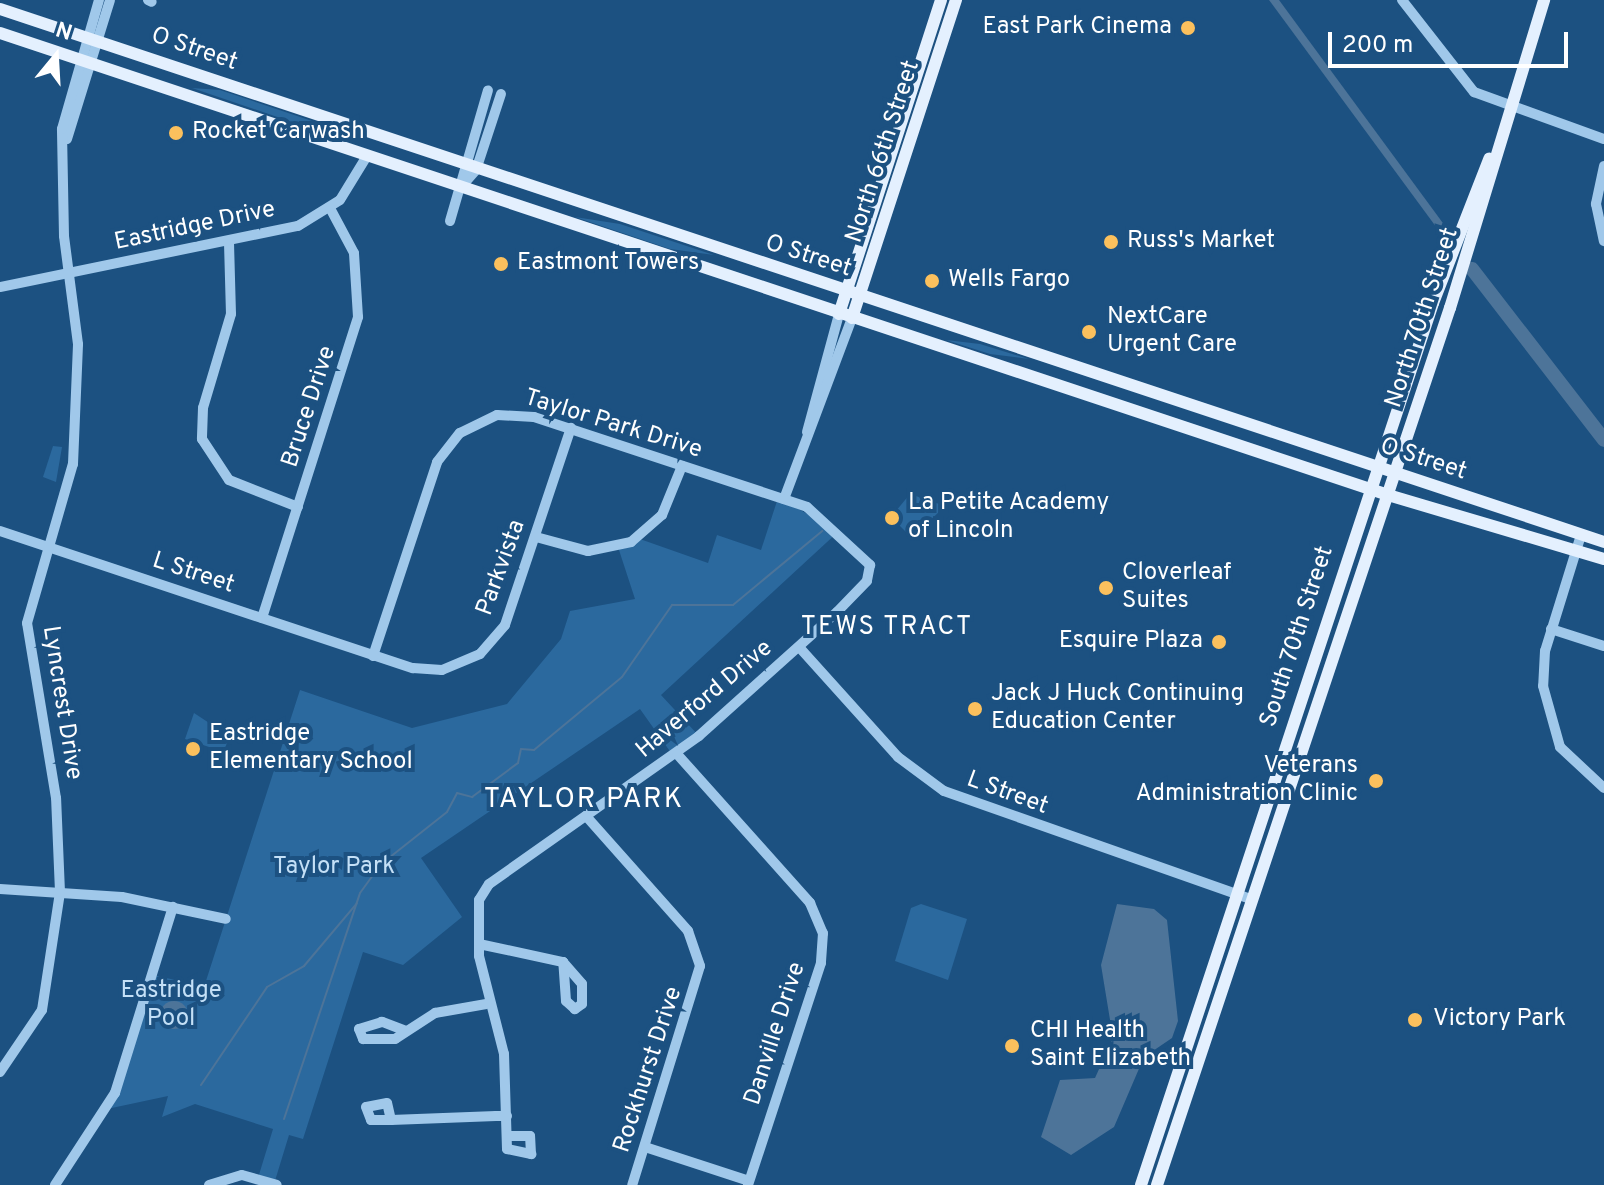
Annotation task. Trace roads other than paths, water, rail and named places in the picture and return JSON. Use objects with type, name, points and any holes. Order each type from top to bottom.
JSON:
[{"type":"main road","name":"North 66th Street","points":[[846,316],[845,292],[941,0]]},
{"type":"main road","name":"North 66th Street","points":[[846,316],[860,297],[956,0]]},
{"type":"main road","name":"North 70th Street","points":[[1378,468],[1460,224],[1492,152],[1544,0]]},
{"type":"main road","name":"O Street","points":[[0,9],[1604,542]]},
{"type":"main road","name":"O Street","points":[[0,33],[1388,495],[1604,559]]},
{"type":"main road","points":[[918,118],[914,103],[926,43]]},
{"type":"main road","name":"North 70th Street","points":[[1388,495],[1479,216],[1492,152]]},
{"type":"main road","name":"South 70th Street","points":[[1141,1185],[1378,468]]},
{"type":"main road","name":"South 70th Street","points":[[1157,1185],[1388,495]]},
{"type":"street","name":"Lyncrest Drive","points":[[0,1072],[40,1017],[60,892],[56,798],[27,631],[47,547],[73,464],[79,359],[70,273],[63,121],[99,0]]},
{"type":"street","points":[[1402,0],[1466,85],[1508,107],[1604,139]]},
{"type":"street","name":"Lyncrest Drive","points":[[89,38],[111,3]]},
{"type":"street","points":[[470,167],[488,90]]},
{"type":"street","points":[[450,221],[501,94]]},
{"type":"street","name":"Eastridge Drive","points":[[0,287],[229,243],[298,226],[330,208],[351,188],[367,156]]},
{"type":"street","points":[[1604,166],[1596,204],[1604,241]]},
{"type":"street","name":"Bruce Drive","points":[[262,618],[359,309],[354,253],[330,208]]},
{"type":"street","points":[[229,243],[232,305],[203,408],[202,439],[229,480],[298,507]]},
{"type":"street","points":[[784,499],[846,316]]},
{"type":"street","name":"Taylor Park Drive","points":[[373,656],[435,468],[451,441],[504,414],[571,428],[784,499],[822,516],[871,570]]},
{"type":"street","name":"Parkvista","points":[[373,656],[436,670],[480,654],[505,625],[571,428]]},
{"type":"street","points":[[536,537],[588,551],[631,542],[662,515],[682,466]]},
{"type":"street","name":"L Street","points":[[0,531],[373,656]]},
{"type":"street","points":[[1581,535],[1551,629],[1543,669],[1548,718],[1572,763],[1604,788]]},
{"type":"street","name":"Haverford Drive","points":[[479,944],[479,900],[494,879],[677,754],[799,647],[871,570]]},
{"type":"street","points":[[1551,629],[1604,646]]},
{"type":"street","name":"L Street","points":[[799,647],[898,757],[944,791],[1251,899]]},
{"type":"street","name":"Danville Drive","points":[[677,754],[810,903],[823,933],[821,963],[749,1183]]},
{"type":"street","name":"Rockhurst Drive","points":[[586,816],[688,931],[699,960],[696,992],[632,1185]]},
{"type":"street","points":[[0,889],[60,892],[173,907],[226,919]]},
{"type":"street","points":[[55,1185],[115,1093],[173,907]]},
{"type":"street","points":[[507,1136],[504,1054],[486,1004],[479,944],[563,962]]},
{"type":"street","points":[[406,1031],[435,1013],[486,1004]]},
{"type":"street","points":[[391,1120],[507,1116]]},
{"type":"street","points":[[645,1147],[749,1183]]},
{"type":"street","points":[[209,1185],[224,1178],[277,1185]]},
{"type":"waterway","points":[[1472,269],[1604,440]]},
{"type":"waterway","points":[[284,1119],[360,893],[380,865],[447,812],[457,793],[472,797],[518,763],[521,749],[534,750],[622,677],[672,605],[733,605],[822,531]]},
{"type":"waterway","points":[[201,1085],[267,987],[304,966],[357,903]]},
{"type":"place","name":"East Park Cinema","points":[[1188,28]]},
{"type":"place","name":"Rocket Carwash","points":[[176,133]]},
{"type":"place","name":"Russ's Market","points":[[1111,242]]},
{"type":"place","name":"Eastmont Towers","points":[[501,264]]},
{"type":"place","name":"Wells Fargo","points":[[932,281]]},
{"type":"place","name":"NextCare Urgent Care","points":[[1089,332]]},
{"type":"place","name":"La Petite Academy of Lincoln","points":[[892,518]]},
{"type":"place","name":"Cloverleaf Suites","points":[[1106,588]]},
{"type":"place","name":"Esquire Plaza","points":[[1219,642]]},
{"type":"place","name":"Jack J Huck Continuing Education Center","points":[[975,709]]},
{"type":"place","name":"Eastridge Elementary School","points":[[193,749]]},
{"type":"place","name":"Veterans Administration Clinic","points":[[1376,781]]},
{"type":"place","name":"Victory Park","points":[[1415,1020]]},
{"type":"place","name":"CHI Health Saint Elizabeth","points":[[1012,1046]]},
{"type":"district","name":"TEWS TRACT","points":[[887,628]]},
{"type":"district","name":"TAYLOR PARK","points":[[584,800]]},
{"type":"park label","name":"Taylor Park","points":[[334,868]]},
{"type":"park label","name":"Eastridge Pool","points":[[171,1006]]}]
